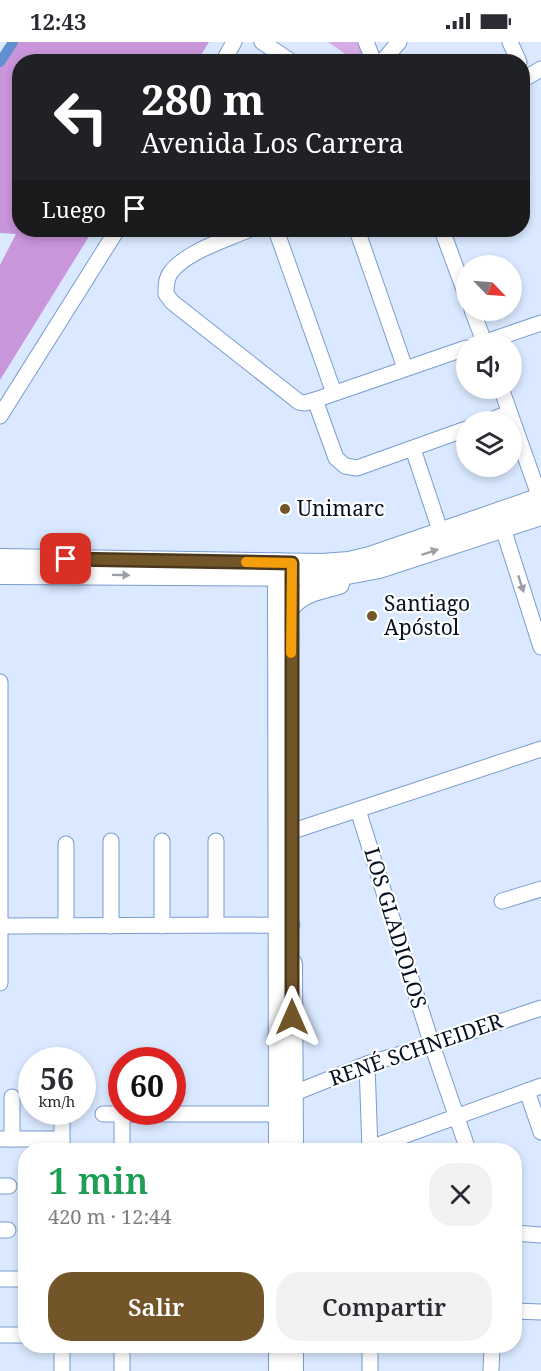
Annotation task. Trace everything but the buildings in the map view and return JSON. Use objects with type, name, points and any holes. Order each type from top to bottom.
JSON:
[{"type":"main road","points":[[0,559],[34,566],[285,570],[337,576],[380,568],[541,504]]},
{"type":"main road","points":[[285,570],[365,559],[441,533],[500,521]]},
{"type":"main road","points":[[0,574],[34,566]]},
{"type":"main road","points":[[291,606],[297,598],[307,593],[372,574],[380,568]]},
{"type":"main road","points":[[285,570],[291,606],[285,834]]},
{"type":"main road","points":[[279,1143],[285,925],[285,570]]},
{"type":"main road","points":[[285,925],[292,1143]]},
{"type":"main road","points":[[279,1353],[279,1371]]},
{"type":"main road","points":[[293,1353],[293,1371]]},
{"type":"street","points":[[262,42],[279,54]]},
{"type":"street","points":[[389,54],[399,42]]},
{"type":"street","points":[[0,416],[113,237]]},
{"type":"street","points":[[232,237],[183,259],[169,273],[166,294],[172,302],[294,399],[304,403],[315,400],[456,351]]},
{"type":"street","points":[[278,237],[334,393]]},
{"type":"street","points":[[359,237],[405,368]]},
{"type":"street","points":[[445,237],[456,268]]},
{"type":"street","points":[[512,333],[541,323]]},
{"type":"street","points":[[315,400],[336,458],[345,466],[357,468],[456,433]]},
{"type":"street","points":[[412,449],[441,533]]},
{"type":"street","points":[[522,449],[541,504]]},
{"type":"street","points":[[500,521],[541,647]]},
{"type":"street","points":[[0,983],[1,682]]},
{"type":"street","points":[[285,834],[541,749]]},
{"type":"street","name":"LOS GLADIOLOS","points":[[358,810],[432,1045],[466,1143]]},
{"type":"street","points":[[111,841],[111,926]]},
{"type":"street","points":[[162,841],[162,926]]},
{"type":"street","points":[[216,841],[216,925]]},
{"type":"street","points":[[66,844],[66,926]]},
{"type":"street","points":[[502,901],[541,889]]},
{"type":"street","points":[[1,926],[285,925]]},
{"type":"street","name":"RENÉ SCHNEIDER","points":[[292,1094],[367,1064],[432,1045],[541,1008]]},
{"type":"street","points":[[367,1064],[370,1143]]},
{"type":"street","points":[[387,1143],[534,1088],[541,1132]]},
{"type":"street","points":[[186,1114],[279,1114],[292,1094]]},
{"type":"street","points":[[12,1097],[6,1139],[43,1143]]},
{"type":"street","points":[[103,1114],[108,1114]]},
{"type":"street","points":[[62,1125],[62,1143]]},
{"type":"street","points":[[122,1125],[122,1143]]},
{"type":"street","points":[[522,1233],[541,1234]]},
{"type":"street","points":[[0,1279],[18,1279]]},
{"type":"street","points":[[522,1311],[541,1312]]},
{"type":"street","points":[[0,1335],[18,1335]]},
{"type":"street","points":[[62,1353],[62,1371]]},
{"type":"street","points":[[122,1353],[122,1371]]},
{"type":"street","points":[[370,1353],[370,1371]]},
{"type":"street","points":[[491,1371],[492,1353]]},
{"type":"shaded area","points":[[13,42],[209,42],[201,54],[12,54],[12,234],[0,233],[0,62]]},
{"type":"shaded area","points":[[328,42],[362,42],[367,54],[345,54]]},
{"type":"shaded area","points":[[14,237],[89,237],[0,380],[0,265]]},
{"type":"waterway","points":[[0,62],[13,42]]},
{"type":"slow traffic","points":[[246,562],[292,563],[291,653]]},
{"type":"place","name":"Unimarc","points":[[285,509]]},
{"type":"place","name":"Santiago Apóstol","points":[[372,616]]},
{"type":"route","points":[[66,559],[292,563],[292,1017]]}]
